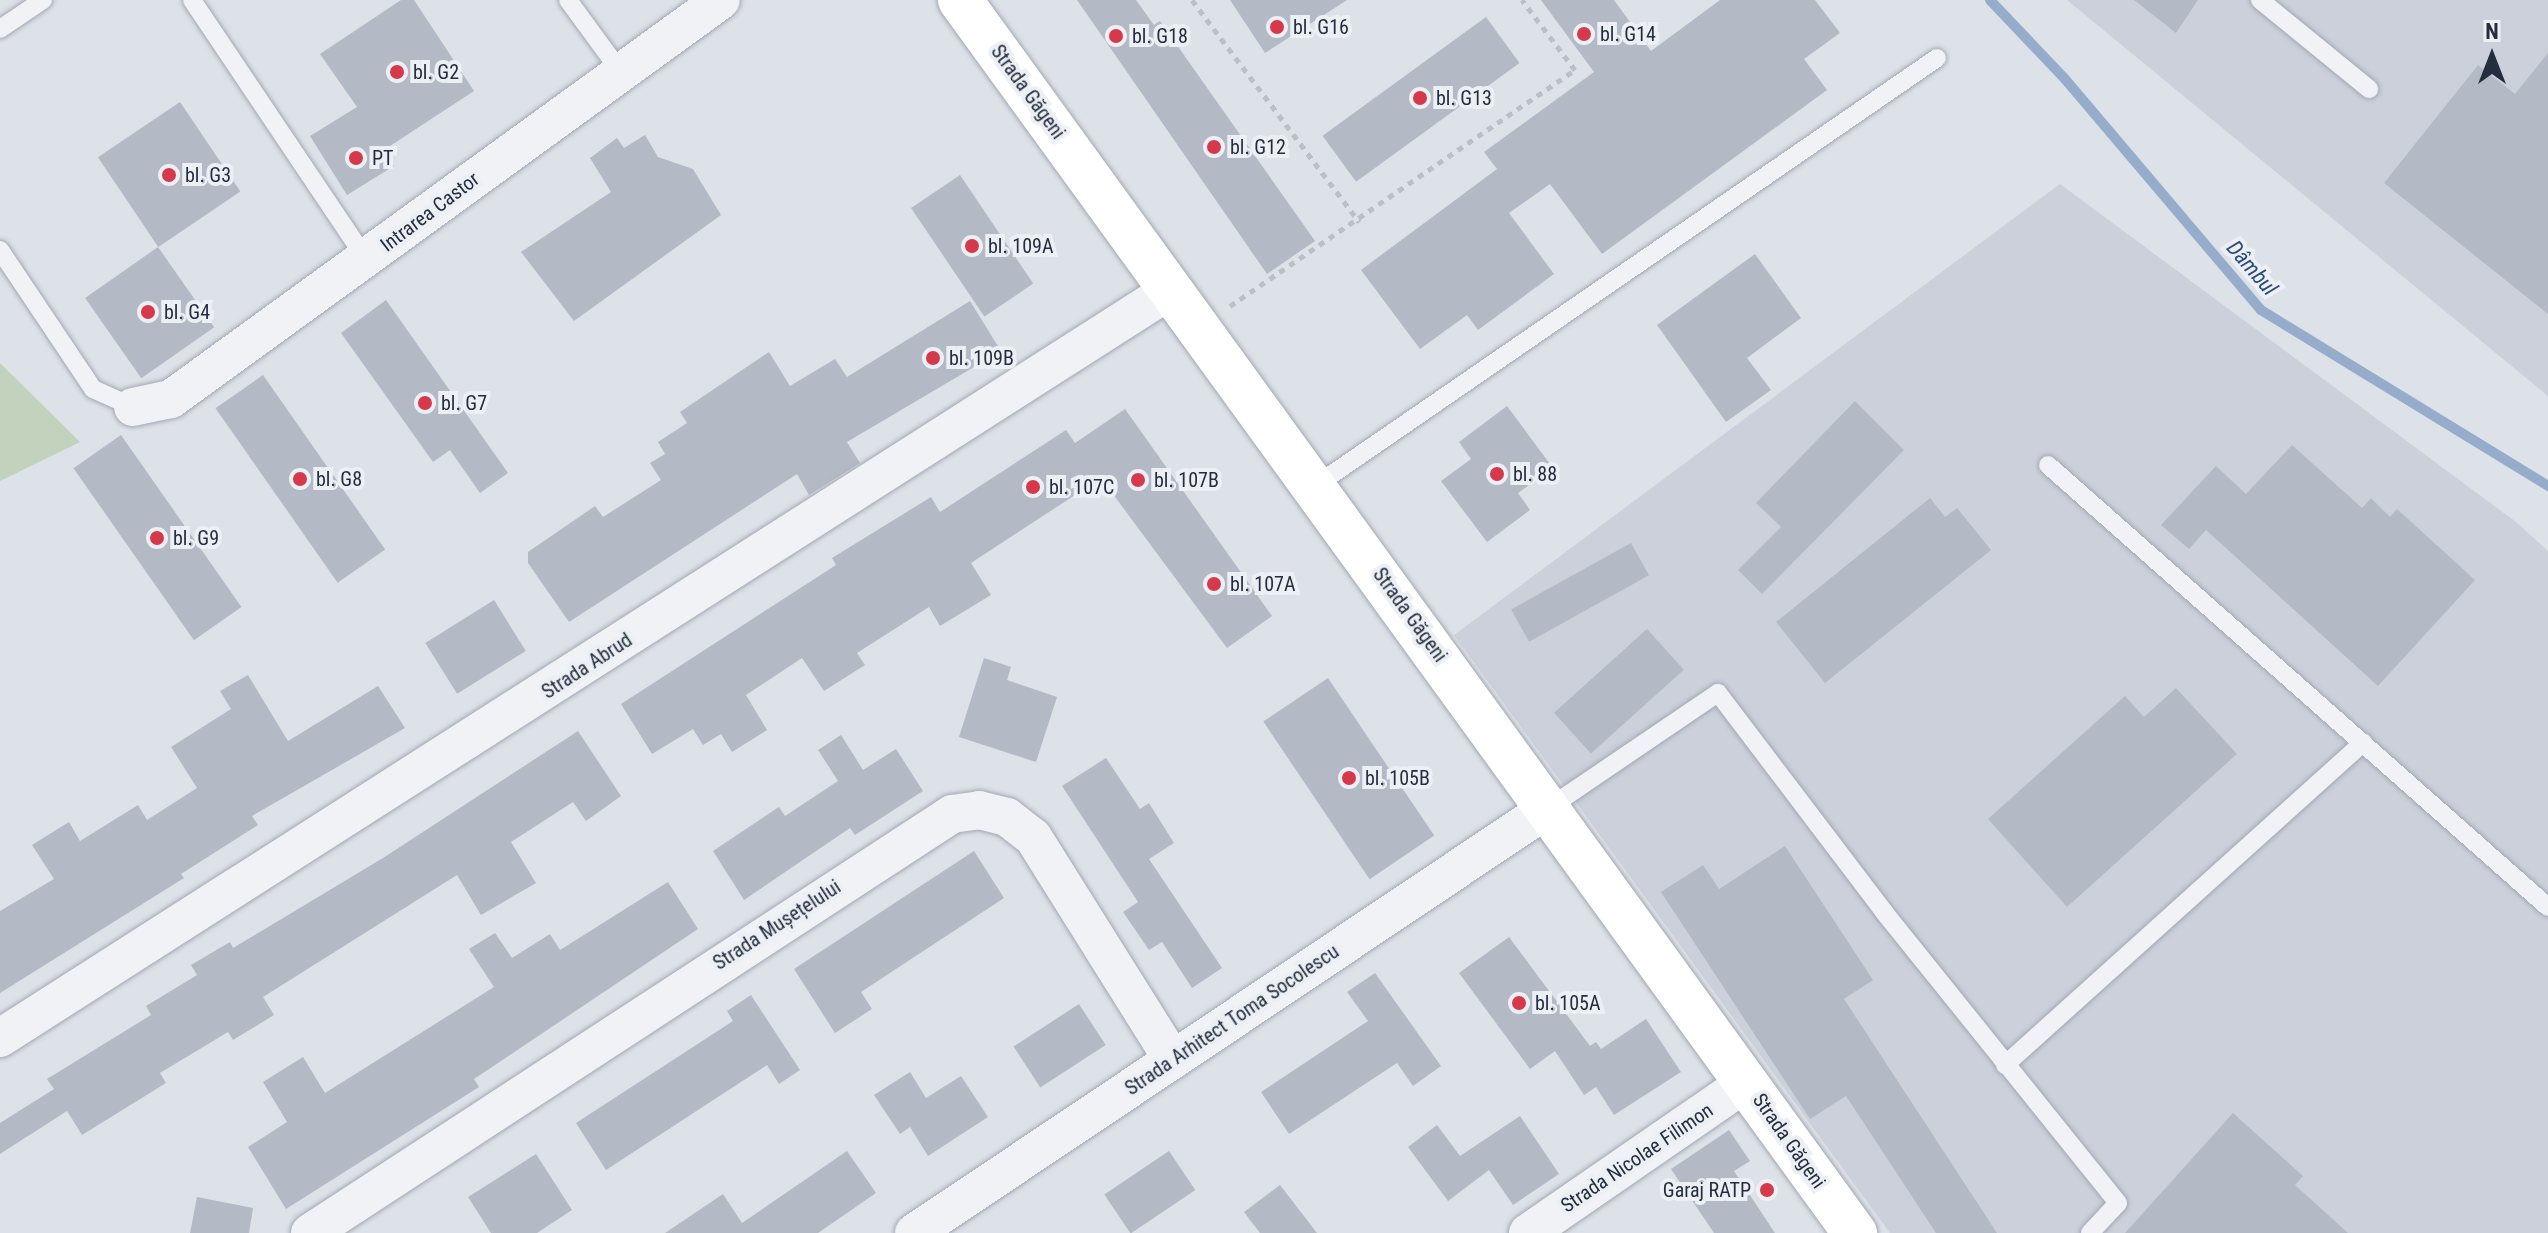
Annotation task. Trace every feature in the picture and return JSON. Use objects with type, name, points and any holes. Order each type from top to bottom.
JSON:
[{"type":"main road","name":"Strada Găgeni","points":[[960,0],[1550,807],[1855,1233]]},
{"type":"street","name":"Intrarea Castor","points":[[133,407],[171,399],[721,0]]},
{"type":"street","name":"Strada Abrud","points":[[0,1038],[1172,289]]},
{"type":"street","name":"Strada Arhitect Toma Socolescu","points":[[914,1233],[1550,807]]},
{"type":"street","name":"Strada Mușețelului","points":[[310,1233],[952,814],[979,810],[1007,817],[1033,837],[1173,1060]]},
{"type":"street","name":"Strada Nicolae Filimon","points":[[1528,1233],[1747,1082]]},
{"type":"lane","points":[[0,29],[43,0]]},
{"type":"lane","points":[[192,0],[366,259]]},
{"type":"lane","points":[[568,0],[620,71]]},
{"type":"lane","points":[[2260,0],[2369,89]]},
{"type":"lane","points":[[1315,486],[1937,58]]},
{"type":"lane","points":[[0,250],[93,389],[133,407]]},
{"type":"lane","points":[[2048,465],[2548,907]]},
{"type":"lane","points":[[1550,807],[1718,693],[2005,1065],[2118,1203],[2090,1233]]},
{"type":"lane","points":[[2005,1065],[2363,743]]},
{"type":"path","points":[[1192,0],[1359,222]]},
{"type":"path","points":[[1199,326],[1359,222],[1575,70],[1522,0]]},
{"type":"shaded area","points":[[2067,0],[2548,0],[2548,396]]},
{"type":"shaded area","points":[[2060,184],[2516,522],[2548,551],[2548,1233],[1890,1233],[1454,635]]},
{"type":"green space","points":[[0,363],[80,442],[0,481]]},
{"type":"building","name":"bl. G2","points":[[401,0],[414,0],[474,91],[384,150],[394,166],[347,195],[310,136],[357,107],[320,54]]},
{"type":"building","name":"bl. G12","points":[[1077,0],[1136,0],[1154,25],[1160,21],[1315,241],[1267,274]]},
{"type":"building","name":"bl. G16","points":[[1230,0],[1347,0],[1265,53]]},
{"type":"building","points":[[1541,0],[1614,0],[1651,51],[1720,0],[1815,0],[1840,33],[1804,59],[1827,90],[1602,254],[1550,184],[1509,213],[1554,274],[1478,330],[1467,315],[1420,349],[1361,270],[1497,169],[1484,152],[1594,72]]},
{"type":"building","points":[[2134,0],[2198,0],[2176,33]]},
{"type":"building","name":"bl. G13","points":[[1486,17],[1520,63],[1356,182],[1323,136]]},
{"type":"building","points":[[2548,53],[2548,314],[2384,183],[2478,65],[2515,94]]},
{"type":"building","name":"bl. G3","points":[[180,102],[240,192],[158,247],[98,157]]},
{"type":"building","points":[[645,135],[658,157],[693,169],[721,215],[574,321],[521,252],[611,192],[590,158],[617,138],[624,148]]},
{"type":"building","name":"bl. 109A","points":[[960,175],[1033,284],[984,317],[911,208]]},
{"type":"building","name":"bl. G4","points":[[158,247],[214,327],[141,378],[85,298]]},
{"type":"building","points":[[1755,254],[1801,318],[1747,358],[1771,390],[1726,422],[1657,325]]},
{"type":"building","name":"bl. G7","points":[[386,300],[508,473],[480,493],[450,450],[433,462],[341,333]]},
{"type":"building","points":[[970,301],[1001,351],[847,442],[860,463],[809,495],[797,474],[569,622],[528,563],[528,552],[595,506],[603,517],[661,480],[650,463],[665,454],[658,442],[687,423],[680,412],[769,352],[790,386],[835,359],[847,377]]},
{"type":"building","name":"bl. G8","points":[[263,375],[385,549],[338,583],[215,408]]},
{"type":"building","points":[[1855,401],[1904,450],[1762,594],[1738,570],[1781,527],[1756,503]]},
{"type":"building","name":"bl. 88","points":[[1507,406],[1553,468],[1518,493],[1530,510],[1487,542],[1441,481],[1471,459],[1459,442]]},
{"type":"building","points":[[1125,409],[1272,616],[1227,648],[1101,478],[971,563],[991,595],[940,626],[929,607],[857,653],[865,665],[824,691],[802,658],[746,695],[767,730],[732,752],[721,734],[703,745],[693,729],[652,754],[621,704],[836,565],[832,558],[931,497],[940,512],[1066,430],[1075,443]]},
{"type":"building","name":"bl. G9","points":[[121,435],[241,607],[194,640],[73,468]]},
{"type":"building","points":[[2292,445],[2362,508],[2371,498],[2390,517],[2397,509],[2475,580],[2378,686],[2206,530],[2189,549],[2161,525],[2216,466],[2246,494]]},
{"type":"building","points":[[1930,498],[1945,517],[1957,508],[1991,550],[1825,683],[1776,622]]},
{"type":"building","points":[[1631,543],[1649,575],[1529,642],[1511,609]]},
{"type":"building","points":[[494,600],[526,651],[457,694],[425,643]]},
{"type":"building","points":[[1647,629],[1684,670],[1591,754],[1554,713]]},
{"type":"building","points":[[984,658],[1011,667],[1007,680],[1057,697],[1036,762],[959,737]]},
{"type":"building","points":[[248,675],[288,741],[378,686],[405,728],[252,816],[258,825],[181,874],[184,878],[0,993],[0,911],[54,879],[32,845],[69,822],[80,841],[138,805],[147,820],[197,788],[171,747],[231,709],[220,691]]},
{"type":"building","name":"bl. 105B","points":[[1328,678],[1434,836],[1370,879],[1263,722]]},
{"type":"building","points":[[2176,688],[2237,754],[2067,907],[1988,819],[2125,696],[2144,717]]},
{"type":"building","points":[[578,731],[621,796],[586,821],[573,802],[511,842],[536,883],[481,915],[457,875],[263,997],[274,1015],[233,1040],[228,1032],[160,1073],[166,1083],[82,1135],[67,1111],[0,1154],[0,1123],[54,1089],[47,1079],[151,1015],[146,1006],[197,975],[191,965],[230,942],[233,948],[383,858]]},
{"type":"building","points":[[841,735],[863,770],[896,749],[923,791],[855,835],[850,828],[744,900],[713,851],[779,807],[785,816],[838,781],[818,750]]},
{"type":"building","points":[[1106,758],[1140,809],[1149,803],[1174,843],[1149,859],[1222,968],[1192,988],[1162,942],[1149,950],[1123,912],[1138,902],[1062,786]]},
{"type":"building","points":[[1785,846],[1873,980],[1844,999],[1997,1233],[1936,1233],[1846,1096],[1810,1119],[1661,892],[1703,865],[1719,889]]},
{"type":"building","points":[[974,851],[1004,898],[861,992],[872,1009],[835,1033],[794,969]]},
{"type":"building","points":[[668,882],[698,929],[474,1079],[479,1087],[286,1209],[248,1147],[287,1122],[263,1082],[303,1057],[325,1093],[494,987],[469,949],[495,933],[512,958],[550,934],[560,950]]},
{"type":"building","points":[[1509,937],[1590,1046],[1596,1042],[1601,1049],[1646,1019],[1681,1072],[1614,1115],[1596,1087],[1584,1095],[1555,1051],[1530,1069],[1459,973]]},
{"type":"building","points":[[1375,973],[1441,1066],[1413,1086],[1397,1063],[1289,1134],[1261,1092],[1368,1021],[1347,992]]},
{"type":"building","points":[[751,995],[800,1070],[779,1084],[767,1065],[606,1170],[576,1123],[733,1021],[727,1011]]},
{"type":"building","points":[[1079,1004],[1106,1045],[1040,1088],[1014,1046]]},
{"type":"building","points":[[910,1072],[926,1098],[961,1076],[988,1117],[928,1156],[910,1127],[900,1134],[874,1095]]},
{"type":"building","points":[[2233,1113],[2303,1176],[2295,1185],[2348,1233],[2125,1233]]},
{"type":"building","points":[[1520,1116],[1559,1174],[1513,1205],[1489,1170],[1448,1201],[1408,1147],[1437,1125],[1460,1156]]},
{"type":"building","points":[[1729,1130],[1750,1161],[1734,1171],[1775,1233],[1714,1233],[1671,1169]]},
{"type":"building","points":[[847,1151],[876,1193],[818,1233],[665,1233],[723,1194],[742,1223]]},
{"type":"building","points":[[1169,1151],[1195,1190],[1131,1233],[1104,1195]]},
{"type":"building","points":[[536,1154],[572,1210],[537,1233],[491,1233],[468,1197]]},
{"type":"building","points":[[1280,1185],[1317,1233],[1260,1233],[1244,1212]]},
{"type":"building","points":[[197,1197],[253,1208],[249,1233],[190,1233]]},
{"type":"waterway","name":"Dâmbul","points":[[1990,0],[2065,79],[2261,310],[2548,486]]},
{"type":"place","name":"bl. G16","points":[[1277,27]]},
{"type":"place","name":"bl. G14","points":[[1584,34]]},
{"type":"place","name":"bl. G18","points":[[1116,36]]},
{"type":"place","name":"bl. G2","points":[[397,72]]},
{"type":"place","name":"bl. G13","points":[[1420,98]]},
{"type":"place","name":"bl. G12","points":[[1214,147]]},
{"type":"place","name":"PT","points":[[356,158]]},
{"type":"place","name":"bl. G3","points":[[169,175]]},
{"type":"place","name":"bl. 109A","points":[[972,246]]},
{"type":"place","name":"bl. G4","points":[[148,312]]},
{"type":"place","name":"bl. 109B","points":[[933,358]]},
{"type":"place","name":"bl. G7","points":[[425,403]]},
{"type":"place","name":"bl. 88","points":[[1497,474]]},
{"type":"place","name":"bl. G8","points":[[300,479]]},
{"type":"place","name":"bl. 107B","points":[[1138,480]]},
{"type":"place","name":"bl. 107C","points":[[1033,487]]},
{"type":"place","name":"bl. G9","points":[[157,538]]},
{"type":"place","name":"bl. 107A","points":[[1214,584]]},
{"type":"place","name":"bl. 105B","points":[[1349,778]]},
{"type":"place","name":"bl. 105A","points":[[1519,1003]]},
{"type":"place","name":"Garaj RATP","points":[[1767,1190]]}]
